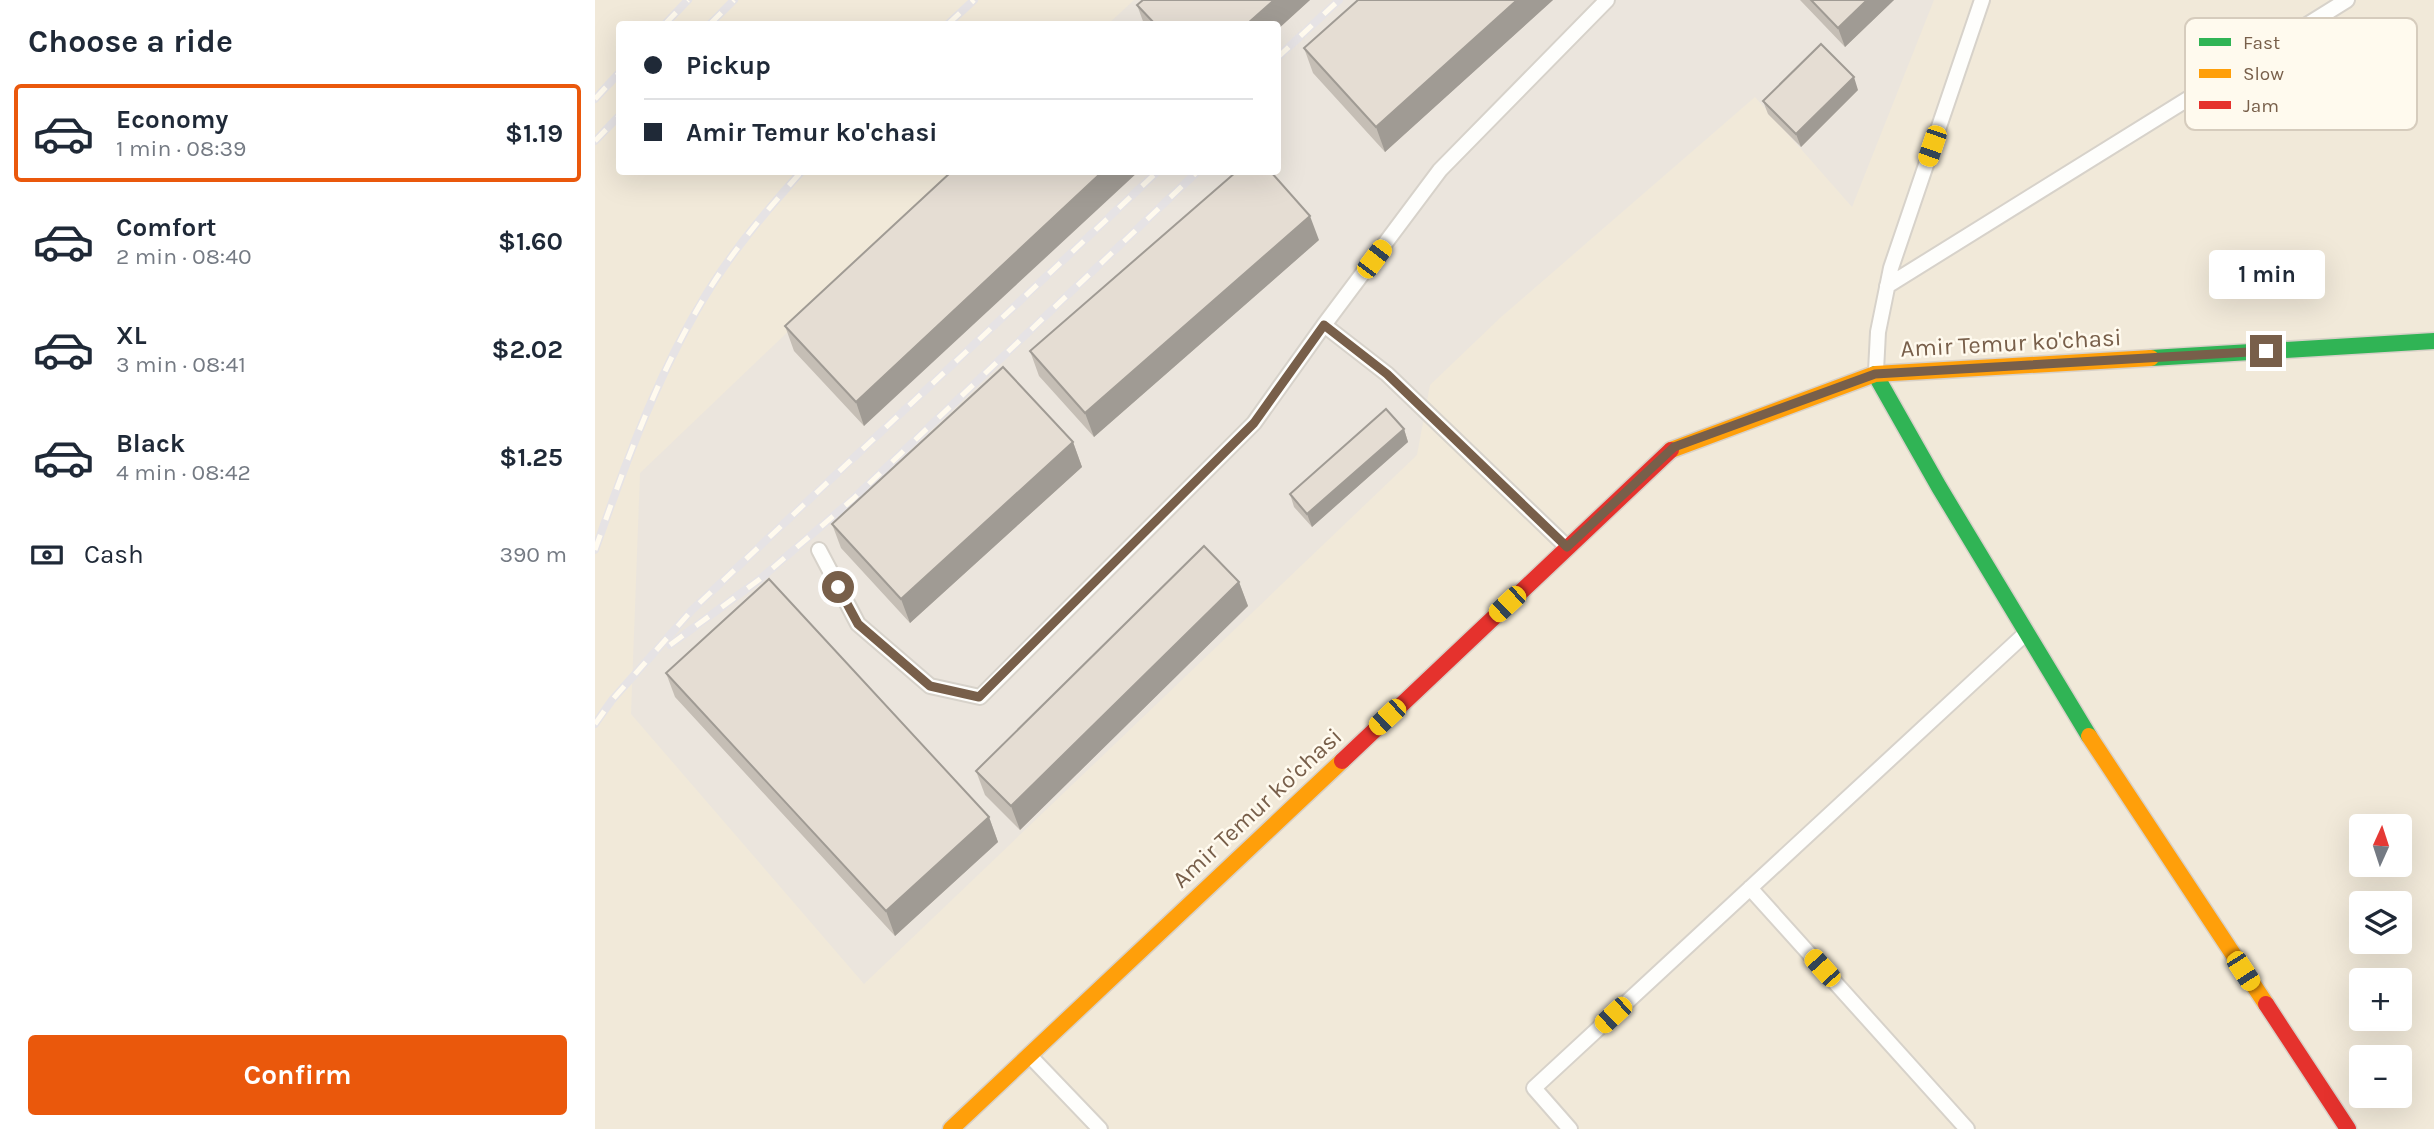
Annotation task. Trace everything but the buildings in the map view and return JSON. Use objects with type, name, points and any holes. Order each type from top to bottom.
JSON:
[{"type":"street","name":"Amir Temur ko'chasi","points":[[951,1129],[1674,447],[1875,374],[2434,341]]},
{"type":"street","points":[[1875,374],[2079,722],[2348,1129]]},
{"type":"lane","points":[[819,550],[858,624],[930,686],[979,697],[1254,423],[1440,170],[1607,0]]},
{"type":"lane","points":[[1875,374],[1878,332],[1891,268],[1982,0]]},
{"type":"lane","points":[[2318,18],[2347,0]]},
{"type":"lane","points":[[1887,286],[2185,101]]},
{"type":"lane","points":[[1324,325],[1387,374],[1567,547]]},
{"type":"lane","points":[[1570,1129],[1534,1088],[2026,633]]},
{"type":"lane","points":[[1750,888],[1967,1129]]},
{"type":"lane","points":[[1029,1055],[1100,1129]]},
{"type":"shaded area","points":[[595,0],[2434,0],[2434,1129],[595,1129]]},
{"type":"shaded area","points":[[1134,0],[1934,0],[1852,207],[1755,97],[1500,318],[1430,385],[1417,455],[864,984],[631,714],[640,473],[952,175],[1281,175],[1281,21],[1111,21]]},
{"type":"railway","points":[[668,21],[688,0]]},
{"type":"railway","points":[[713,21],[734,0]]},
{"type":"railway","points":[[951,21],[974,0]]},
{"type":"railway","points":[[1281,54],[1339,0]]},
{"type":"railway","points":[[595,99],[616,76]]},
{"type":"railway","points":[[595,141],[616,119]]},
{"type":"railway","points":[[595,550],[646,414],[693,316],[732,255],[798,175]]},
{"type":"railway","points":[[595,724],[612,700],[692,610],[1154,175]]},
{"type":"railway","points":[[670,645],[760,579],[853,499],[1194,175]]},
{"type":"traffic: fast","points":[[2151,358],[2434,341]]},
{"type":"traffic: fast","points":[[1875,374],[1939,487],[2089,736]]},
{"type":"traffic: slow","points":[[1671,450],[1875,374],[2151,358]]},
{"type":"traffic: slow","points":[[2089,736],[2266,1004]]},
{"type":"traffic: slow","points":[[951,1129],[1342,761]]},
{"type":"traffic: jam","points":[[1342,761],[1671,450]]},
{"type":"traffic: jam","points":[[2266,1004],[2348,1129]]},
{"type":"route","points":[[838,587],[858,624],[930,686],[979,697],[1254,423],[1324,325],[1387,374],[1567,547],[1674,447],[1875,374],[2266,351]]}]
